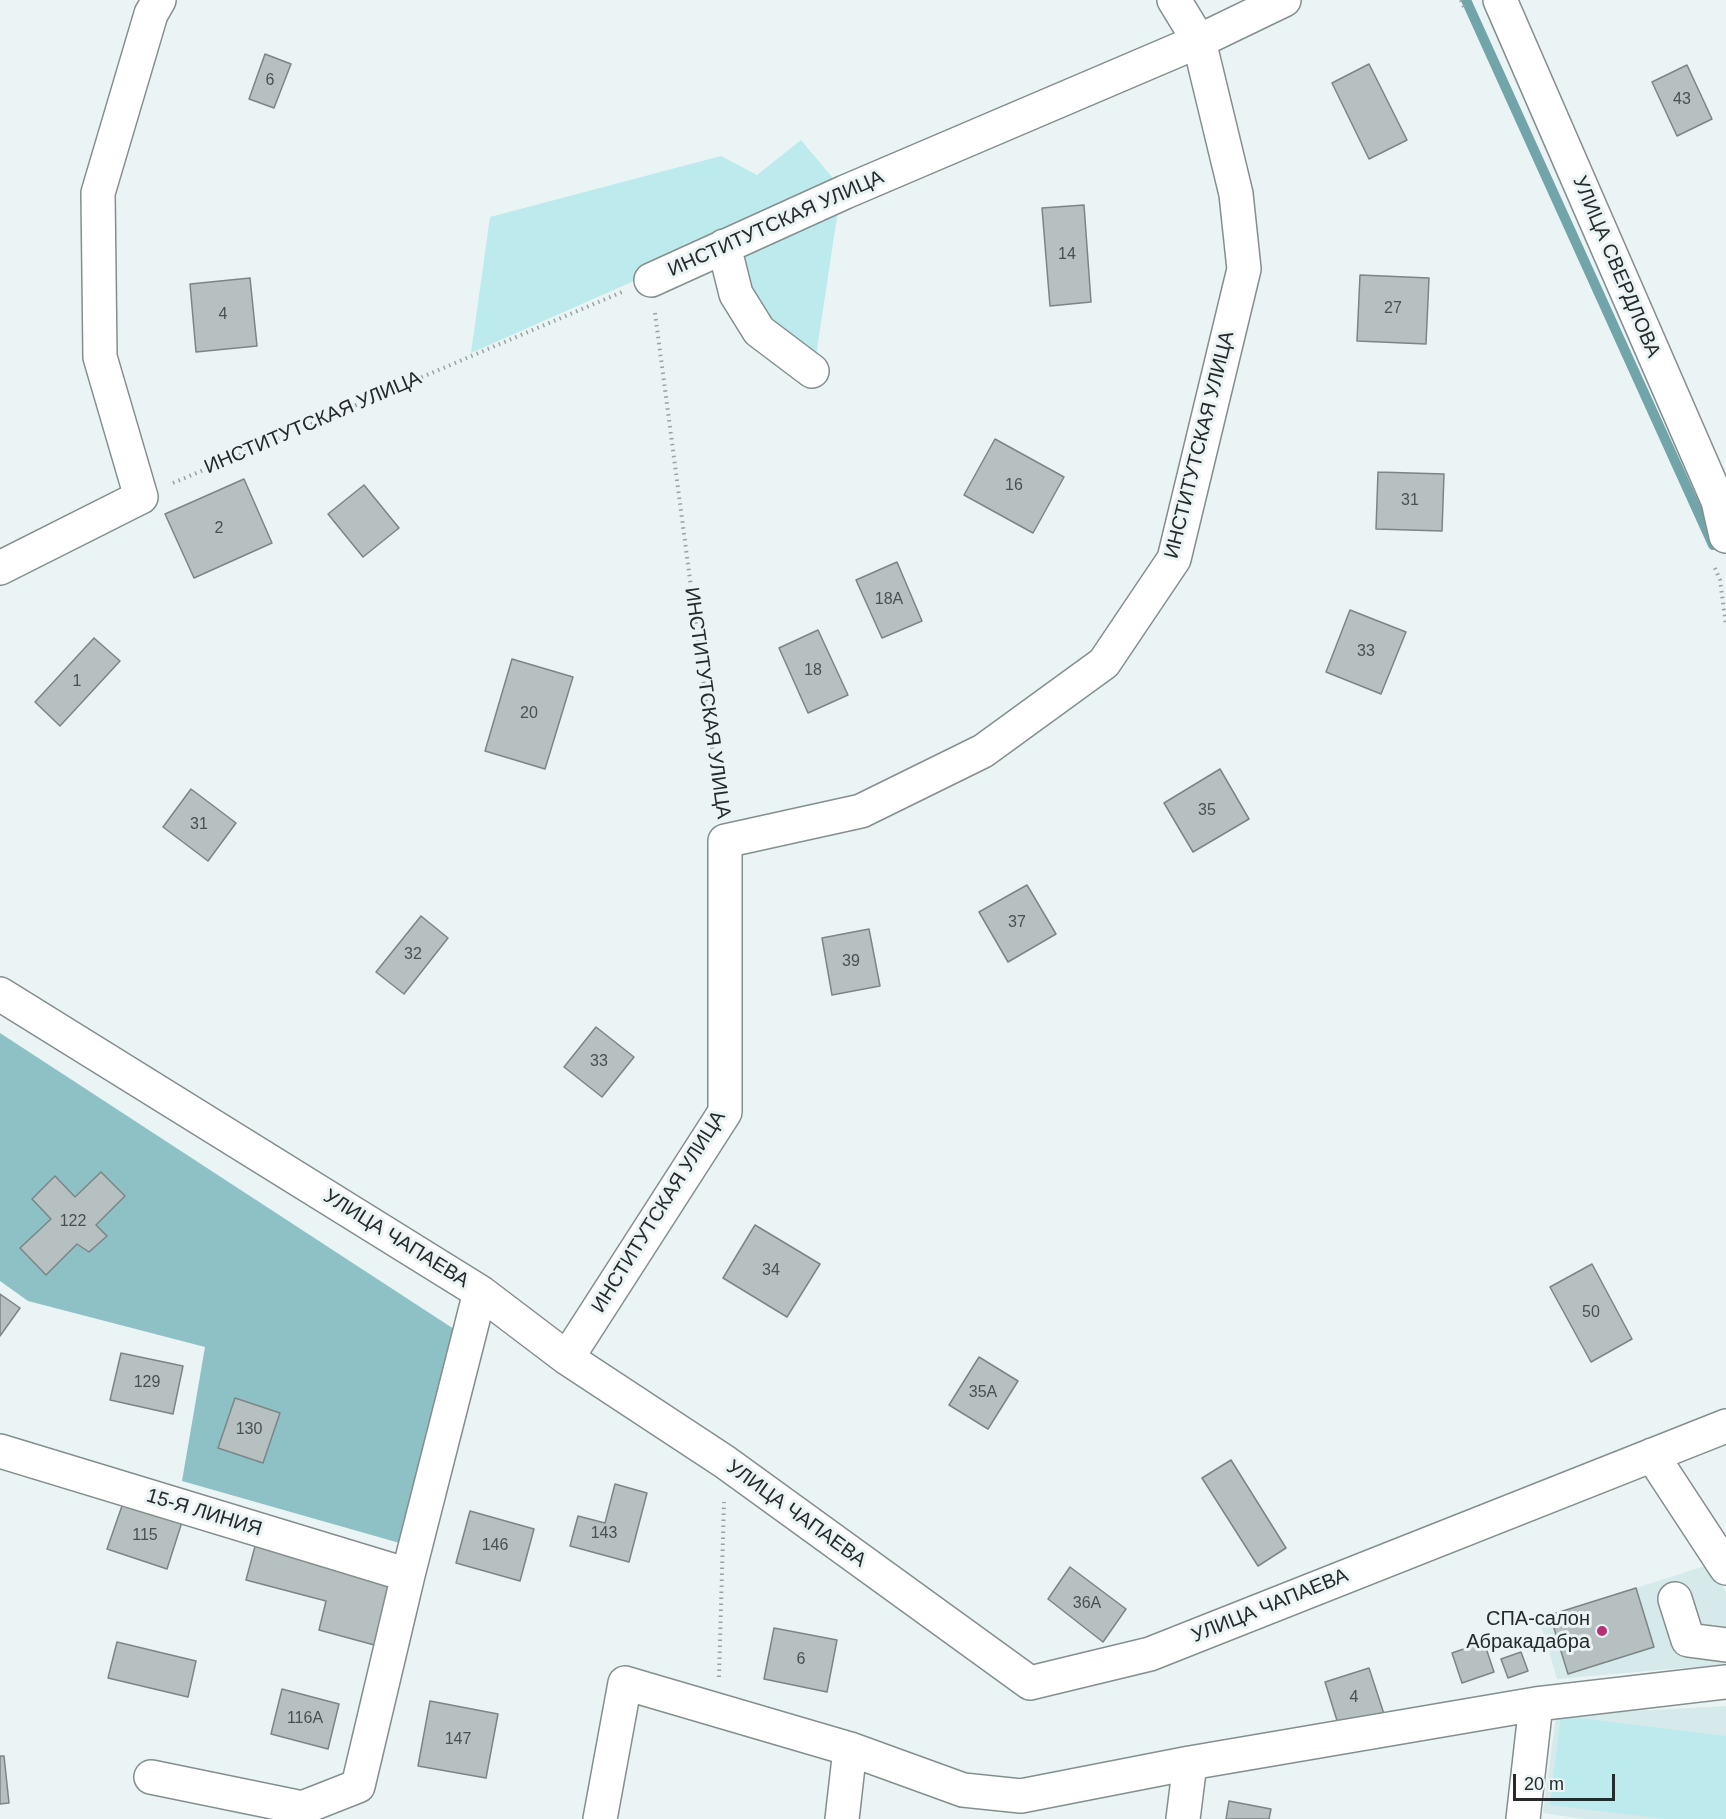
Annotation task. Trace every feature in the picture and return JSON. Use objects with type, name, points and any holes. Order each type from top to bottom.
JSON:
[{"type":"street","points":[[0,568],[141,497],[100,357],[98,192],[151,14],[159,0]]},
{"type":"street","name":"ИНСТИТУТСКАЯ УЛИЦА","points":[[567,1358],[725,1112],[725,841],[861,811],[983,751],[1104,663],[1174,559],[1244,269],[1236,194],[1199,41],[1174,0]]},
{"type":"street","name":"ИНСТИТУТСКАЯ УЛИЦА","points":[[651,280],[845,192],[1199,41],[1284,0]]},
{"type":"street","name":"УЛИЦА СВЕРДЛОВА","points":[[1500,0],[1718,501],[1726,536]]},
{"type":"street","points":[[724,246],[736,294],[759,331],[812,371]]},
{"type":"street","name":"УЛИЦА ЧАПАЕВА","points":[[0,994],[480,1292],[567,1358],[725,1462],[1030,1683],[1150,1654],[1652,1455]]},
{"type":"street","points":[[151,1777],[302,1808],[358,1786],[408,1575],[480,1292]]},
{"type":"street","points":[[1726,1426],[1652,1455],[1726,1568]]},
{"type":"street","name":"15-Я ЛИНИЯ","points":[[0,1451],[408,1575]]},
{"type":"street","points":[[1675,1599],[1688,1640],[1726,1645]]},
{"type":"street","points":[[600,1819],[625,1683],[850,1749],[963,1790],[1021,1796],[1190,1763],[1536,1704],[1726,1682]]},
{"type":"street","points":[[1523,1819],[1536,1704]]},
{"type":"street","points":[[842,1819],[850,1749]]},
{"type":"street","points":[[1183,1819],[1190,1763]]},
{"type":"path","name":"ИНСТИТУТСКАЯ УЛИЦА","points":[[141,497],[651,280],[725,841]]},
{"type":"path","points":[[718,1711],[725,1462]]},
{"type":"shaded area","points":[[801,140],[842,189],[471,353],[490,217],[721,156],[757,175]]},
{"type":"shaded area","points":[[840,197],[814,369],[763,331],[728,248]]},
{"type":"shaded area","points":[[0,1033],[457,1331],[403,1544],[182,1481],[205,1347],[28,1301],[0,1281]]},
{"type":"shaded area","points":[[1708,1565],[1726,1592],[1726,1664],[1557,1679],[1539,1619]]},
{"type":"shaded area","points":[[1726,1706],[1726,1819],[1584,1819],[1543,1813],[1556,1715]]},
{"type":"shaded area","points":[[1561,1716],[1726,1736],[1726,1819],[1666,1819],[1550,1805]]},
{"type":"building","points":[[265,54],[291,64],[274,108],[249,99]]},
{"type":"building","points":[[1369,64],[1407,140],[1369,159],[1332,83]]},
{"type":"building","points":[[1687,65],[1712,119],[1677,136],[1652,82]]},
{"type":"building","points":[[1084,205],[1091,302],[1050,306],[1042,208]]},
{"type":"building","points":[[1360,275],[1429,278],[1426,344],[1357,341]]},
{"type":"building","points":[[250,278],[257,346],[196,352],[190,284]]},
{"type":"building","points":[[995,439],[1064,477],[1033,533],[964,495]]},
{"type":"building","points":[[1378,472],[1444,474],[1442,531],[1376,529]]},
{"type":"building","points":[[244,479],[272,543],[194,578],[165,514]]},
{"type":"building","points":[[364,485],[399,528],[363,557],[328,514]]},
{"type":"building","points":[[897,562],[922,621],[882,638],[856,580]]},
{"type":"building","points":[[1350,610],[1406,632],[1381,694],[1326,672]]},
{"type":"building","points":[[818,630],[848,695],[808,713],[779,648]]},
{"type":"building","points":[[94,638],[120,661],[60,726],[35,702]]},
{"type":"building","points":[[512,659],[573,677],[545,769],[485,751]]},
{"type":"building","points":[[1220,769],[1249,819],[1193,852],[1164,803]]},
{"type":"building","points":[[191,789],[236,823],[208,861],[163,827]]},
{"type":"building","points":[[1027,885],[1056,934],[1008,962],[979,912]]},
{"type":"building","points":[[421,916],[448,938],[404,994],[376,972]]},
{"type":"building","points":[[869,929],[880,986],[832,995],[822,938]]},
{"type":"building","points":[[596,1027],[634,1057],[602,1097],[564,1067]]},
{"type":"building","points":[[101,1172],[125,1196],[96,1225],[107,1236],[89,1252],[77,1244],[46,1275],[20,1248],[51,1219],[32,1199],[55,1176],[75,1197]]},
{"type":"building","points":[[755,1225],[820,1264],[787,1317],[723,1278]]},
{"type":"building","points":[[1592,1264],[1632,1339],[1591,1362],[1550,1287]]},
{"type":"building","points":[[0,1294],[20,1308],[0,1336]]},
{"type":"building","points":[[121,1353],[183,1366],[173,1414],[110,1400]]},
{"type":"building","points":[[979,1357],[1018,1381],[988,1429],[949,1405]]},
{"type":"building","points":[[235,1398],[280,1413],[263,1463],[218,1448]]},
{"type":"building","points":[[1231,1460],[1286,1548],[1258,1566],[1202,1478]]},
{"type":"building","points":[[615,1484],[647,1493],[629,1562],[570,1546],[578,1516],[605,1523]]},
{"type":"building","points":[[123,1503],[182,1522],[167,1569],[107,1549]]},
{"type":"building","points":[[470,1511],[534,1529],[520,1581],[456,1563]]},
{"type":"building","points":[[257,1539],[396,1577],[378,1646],[319,1630],[326,1601],[246,1580]]},
{"type":"building","points":[[1070,1567],[1126,1609],[1103,1642],[1048,1599]]},
{"type":"building","name":"СПА-салон Абракадабра","points":[[1636,1588],[1654,1647],[1568,1674],[1550,1615]]},
{"type":"building","points":[[774,1628],[837,1640],[827,1692],[764,1679]]},
{"type":"building","points":[[117,1642],[196,1661],[188,1697],[108,1678]]},
{"type":"building","points":[[1484,1642],[1494,1672],[1462,1683],[1452,1653]]},
{"type":"building","points":[[1521,1652],[1528,1671],[1508,1678],[1501,1659]]},
{"type":"building","points":[[1369,1668],[1384,1714],[1339,1727],[1325,1682]]},
{"type":"building","points":[[282,1689],[339,1704],[328,1749],[271,1734]]},
{"type":"building","points":[[430,1701],[498,1714],[486,1778],[418,1766]]},
{"type":"building","points":[[0,1756],[4,1756],[9,1803],[0,1804]]},
{"type":"building","points":[[1229,1801],[1271,1809],[1269,1819],[1226,1819]]},
{"type":"waterway","points":[[1466,0],[1713,545]]},
{"type":"place","name":"СПА-салон Абракадабра","points":[[1602,1631]]}]
